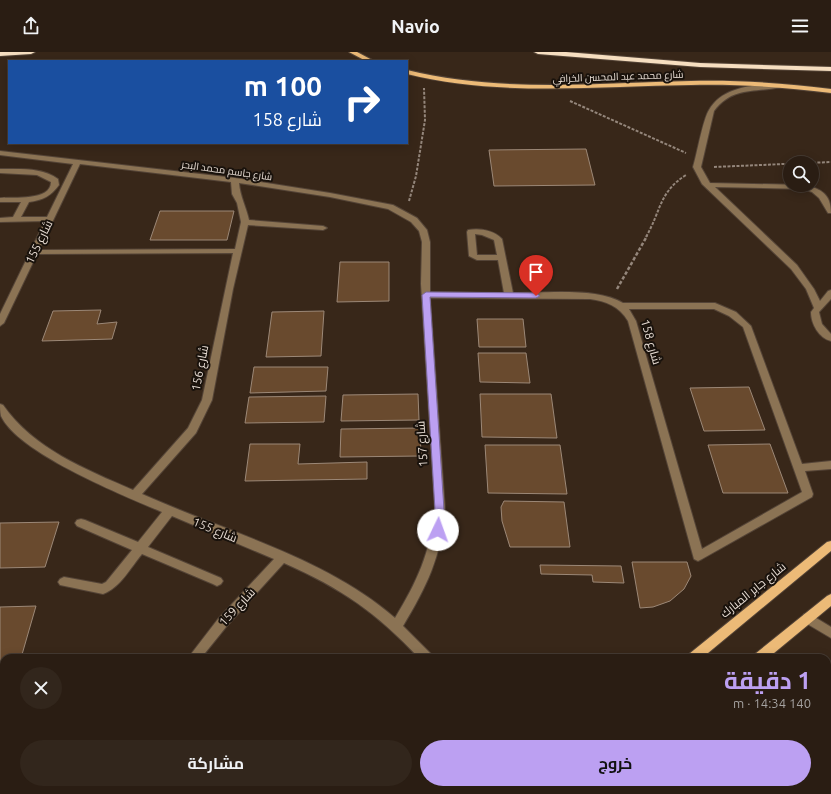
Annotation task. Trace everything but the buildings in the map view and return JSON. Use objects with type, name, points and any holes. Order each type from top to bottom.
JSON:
[{"type":"highway","points":[[0,54],[31,52]]},
{"type":"highway","points":[[538,52],[700,65],[831,69]]},
{"type":"main road","points":[[352,52],[369,60]]},
{"type":"main road","name":"شارع محمد عبد المحسن الخرافي","points":[[408,72],[424,77],[476,86],[542,88],[716,83],[787,86],[831,91]]},
{"type":"main road","name":"شارع جابر المبارك","points":[[698,654],[831,545]]},
{"type":"main road","points":[[764,654],[831,599]]},
{"type":"street","points":[[787,86],[756,87],[738,90],[719,100],[711,111],[699,159],[698,171],[709,185],[794,267],[810,289],[818,307]]},
{"type":"street","name":"شارع جاسم محمد البحر","points":[[0,153],[236,180],[338,196],[390,207],[405,214],[421,227],[426,238],[427,250]]},
{"type":"street","name":"شارع 155","points":[[0,323],[78,161]]},
{"type":"street","points":[[0,171],[24,171],[49,176],[52,178],[55,185],[50,192],[38,198],[0,200]]},
{"type":"street","name":"شارع 156","points":[[134,496],[192,430],[207,400],[245,222],[241,204],[236,194],[236,180]]},
{"type":"street","points":[[709,185],[783,186]]},
{"type":"street","points":[[819,190],[831,190]]},
{"type":"street","points":[[817,192],[825,199],[831,211]]},
{"type":"street","points":[[16,220],[27,199]]},
{"type":"street","points":[[0,220],[51,219]]},
{"type":"street","points":[[245,222],[323,228]]},
{"type":"street","name":"شارع 157","points":[[396,627],[418,592],[433,558],[440,510],[426,295],[427,250]]},
{"type":"street","points":[[34,252],[238,251]]},
{"type":"street","points":[[502,257],[508,296]]},
{"type":"street","points":[[831,293],[815,312],[815,319],[828,336],[831,344]]},
{"type":"street","points":[[426,295],[590,296],[608,299],[622,306],[715,306],[729,311],[740,318],[747,326],[798,468],[831,465]]},
{"type":"street","name":"شارع 158","points":[[622,306],[627,311],[632,321],[698,556],[808,494],[798,468]]},
{"type":"street","name":"شارع 155","points":[[0,407],[13,425],[29,440],[51,455],[170,512],[283,557],[360,598],[396,627],[423,654]]},
{"type":"street","points":[[64,582],[103,589],[110,585],[170,512]]},
{"type":"street","points":[[81,523],[217,581]]},
{"type":"street","name":"شارع 159","points":[[197,654],[222,623],[283,557]]},
{"type":"street","points":[[808,618],[831,633]]},
{"type":"path","points":[[405,214],[416,176],[425,120],[424,77]]},
{"type":"path","points":[[542,88],[716,167]]},
{"type":"path","points":[[608,299],[615,291],[648,233],[664,195],[675,182],[698,171],[733,164],[831,162]]},
{"type":"route","points":[[438,530],[440,510],[426,295],[536,296]]}]
